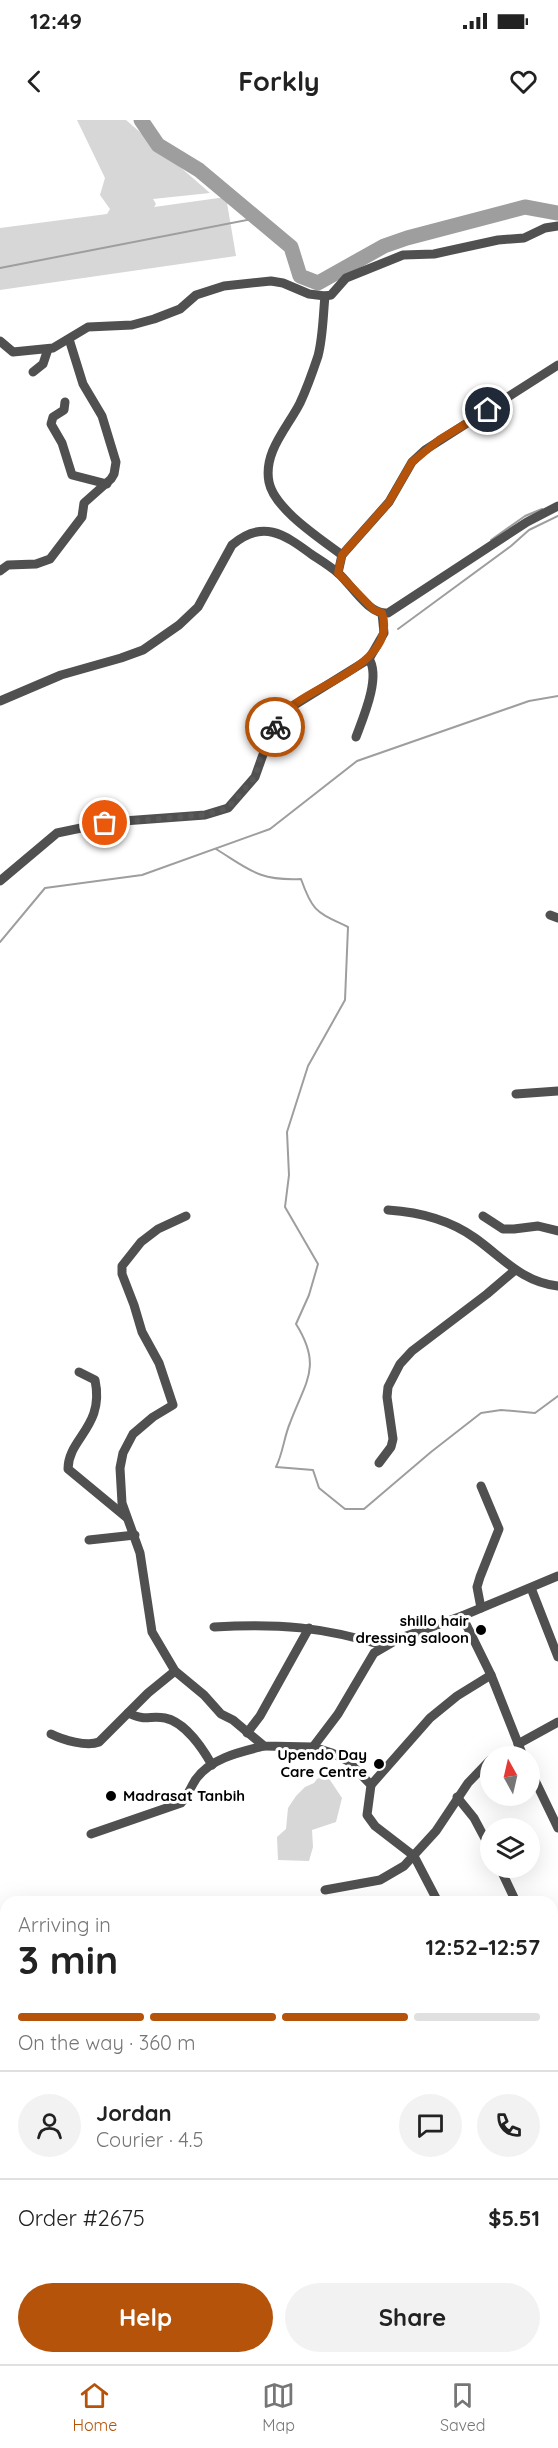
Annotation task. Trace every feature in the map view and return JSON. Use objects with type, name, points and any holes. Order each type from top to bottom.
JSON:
[{"type":"street","points":[[0,341],[13,352],[48,349],[88,327],[132,325],[154,319],[180,309],[203,292],[237,283],[271,281],[325,297],[331,295],[338,284],[346,278],[403,255],[434,254],[498,240],[525,238],[545,228],[558,226]]},
{"type":"street","points":[[325,297],[318,353],[301,400],[279,435],[270,461],[269,482],[277,498],[292,515],[342,555]]},
{"type":"street","points":[[0,571],[8,565],[36,564],[50,559],[82,517],[84,503],[107,484],[114,474],[116,462],[102,416],[83,384],[69,339]]},
{"type":"street","points":[[33,372],[44,362],[48,349]]},
{"type":"street","points":[[338,573],[342,555],[389,502],[412,462],[425,450],[558,365]]},
{"type":"street","points":[[65,402],[64,410],[53,417],[51,424],[62,443],[72,475],[107,484]]},
{"type":"street","points":[[0,701],[61,675],[121,658],[150,645],[198,607],[232,545],[252,533],[269,531],[284,536],[338,573],[374,610],[382,613],[393,611],[527,522],[558,506]]},
{"type":"street","points":[[0,881],[57,833],[110,822],[205,815],[228,808],[255,777],[263,749],[283,715],[293,706],[369,659],[384,633],[382,613]]},
{"type":"street","points":[[356,737],[374,676],[374,669],[369,659]]},
{"type":"street","points":[[516,1094],[558,1091]]},
{"type":"street","points":[[388,1210],[410,1211],[456,1226],[514,1271],[535,1282],[558,1286]]},
{"type":"street","points":[[186,1216],[158,1229],[141,1242],[122,1266],[122,1274],[142,1332],[159,1363],[173,1405],[153,1417],[133,1434],[123,1453],[120,1468],[122,1503],[135,1535],[147,1585],[152,1632],[175,1671],[204,1695],[221,1714],[264,1746]]},
{"type":"street","points":[[483,1216],[503,1229],[514,1230],[538,1226],[558,1231]]},
{"type":"street","points":[[379,1463],[391,1447],[393,1439],[387,1397],[388,1387],[400,1364],[412,1351],[514,1271]]},
{"type":"street","points":[[79,1372],[95,1380],[97,1411],[76,1447],[68,1469],[126,1516]]},
{"type":"street","points":[[481,1486],[499,1529],[477,1587],[481,1608]]},
{"type":"street","points":[[89,1539],[135,1535]]},
{"type":"street","points":[[313,1747],[338,1714],[374,1653],[398,1639],[462,1616],[558,1576]]},
{"type":"street","points":[[531,1588],[558,1657]]},
{"type":"street","points":[[462,1616],[491,1675],[518,1744],[558,1722]]},
{"type":"street","points":[[214,1627],[262,1624],[309,1628],[342,1632],[385,1646]]},
{"type":"street","points":[[247,1733],[260,1716],[309,1628]]},
{"type":"street","points":[[51,1734],[68,1740],[93,1744],[99,1742],[148,1693],[175,1671]]},
{"type":"street","points":[[435,1896],[414,1857],[375,1826],[367,1815],[370,1785],[430,1718],[457,1696],[491,1675]]},
{"type":"street","points":[[128,1713],[145,1720],[162,1718],[172,1721],[201,1748],[212,1765]]},
{"type":"street","points":[[91,1834],[181,1803],[189,1796],[196,1778],[212,1765],[234,1754],[264,1746],[313,1747],[348,1761],[370,1785]]},
{"type":"street","points":[[325,1890],[380,1880],[404,1866],[436,1831],[457,1797],[480,1771]]},
{"type":"street","points":[[540,1791],[558,1828]]},
{"type":"street","points":[[457,1797],[480,1829]]},
{"type":"street","points":[[505,1878],[513,1896]]},
{"type":"shaded area","points":[[77,120],[126,120],[210,193],[153,199],[156,204],[154,207],[226,197],[236,256],[0,290],[0,228],[107,214],[110,209],[100,195],[105,178]]},
{"type":"shaded area","points":[[326,1774],[342,1798],[336,1822],[312,1830],[313,1847],[309,1861],[278,1860],[277,1837],[286,1829],[288,1808],[305,1787]]},
{"type":"waterway","points":[[141,120],[158,145],[199,170],[291,247],[300,276],[318,283],[384,246],[407,238],[525,207],[558,213]]},
{"type":"waterway","points":[[0,268],[257,218],[251,214]]},
{"type":"waterway","points":[[491,540],[525,516],[542,509]]},
{"type":"waterway","points":[[398,629],[511,546],[529,530],[558,516]]},
{"type":"waterway","points":[[0,942],[45,888],[142,875],[270,829],[357,761],[529,701],[558,696]]},
{"type":"waterway","points":[[216,849],[256,873],[275,878],[301,879],[309,899],[317,910],[348,927],[345,1000],[308,1066],[287,1132],[289,1175],[285,1207],[318,1264],[309,1295],[296,1324],[309,1352],[309,1374],[276,1467],[313,1470],[319,1488],[345,1509],[364,1509],[481,1413],[501,1410],[535,1413],[558,1396]]},
{"type":"way so far","points":[[105,823],[205,815],[219,813],[228,808],[255,777],[263,749],[275,727]]},
{"type":"place","name":"shillo hair dressing saloon","points":[[481,1630]]},
{"type":"place","name":"Upendo Day Care Centre","points":[[379,1764]]},
{"type":"place","name":"Madrasat Tanbih","points":[[111,1796]]},
{"type":"route","points":[[275,727],[293,706],[369,659],[384,633],[382,613],[374,610],[338,573],[342,555],[389,502],[412,462],[439,440],[488,410]]}]
